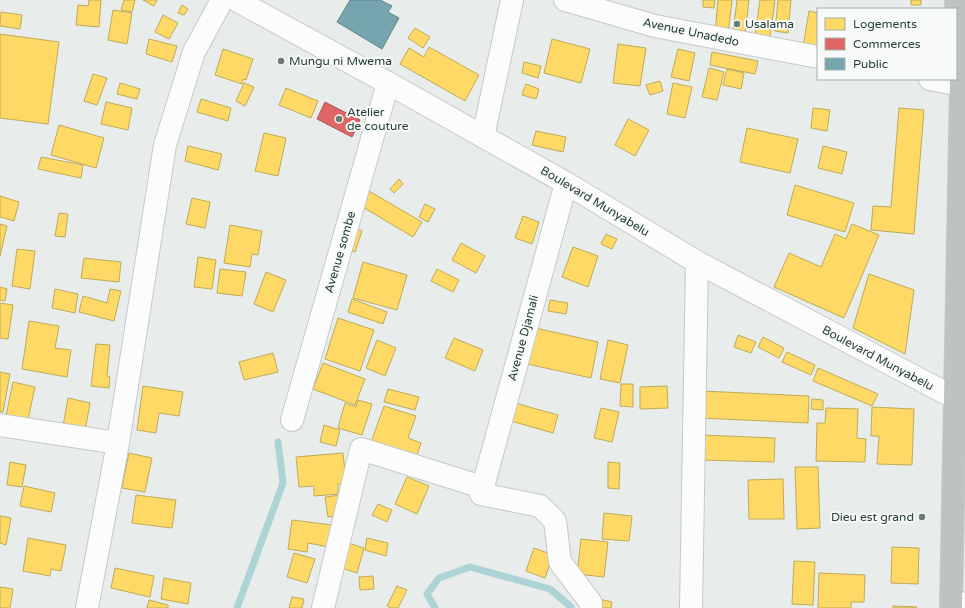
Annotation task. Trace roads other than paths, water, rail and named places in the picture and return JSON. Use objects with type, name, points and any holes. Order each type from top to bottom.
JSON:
[{"type":"highway","points":[[956,604],[959,456],[955,398],[961,85],[957,17]]},
{"type":"street","points":[[87,608],[118,443],[165,145],[194,52],[222,0]]},
{"type":"street","name":"Boulevard Munyabelu","points":[[236,0],[566,183],[697,262],[955,398]]},
{"type":"street","points":[[483,136],[512,0]]},
{"type":"street","name":"Avenue Unadedo","points":[[565,0],[655,26],[817,57]]},
{"type":"street","points":[[935,80],[961,85]]},
{"type":"street","name":"Avenue sombe","points":[[292,420],[388,83]]},
{"type":"street","name":"Avenue Djamali","points":[[481,491],[566,183]]},
{"type":"street","points":[[691,608],[697,262]]},
{"type":"street","points":[[0,425],[118,443]]},
{"type":"street","points":[[323,608],[361,449],[481,491],[540,506],[554,521],[560,562],[591,603],[591,608]]},
{"type":"waterway","points":[[237,608],[283,483],[278,442]]},
{"type":"waterway","points":[[435,608],[427,594],[439,578],[470,567],[550,589],[571,607]]},
{"type":"place","name":"Usalama","points":[[737,24]]},
{"type":"place","name":"Mungu ni Mwema","points":[[281,61]]},
{"type":"place","name":"Atelier de couture","points":[[339,119]]},
{"type":"place","name":"Dieu est grand","points":[[922,517]]}]
